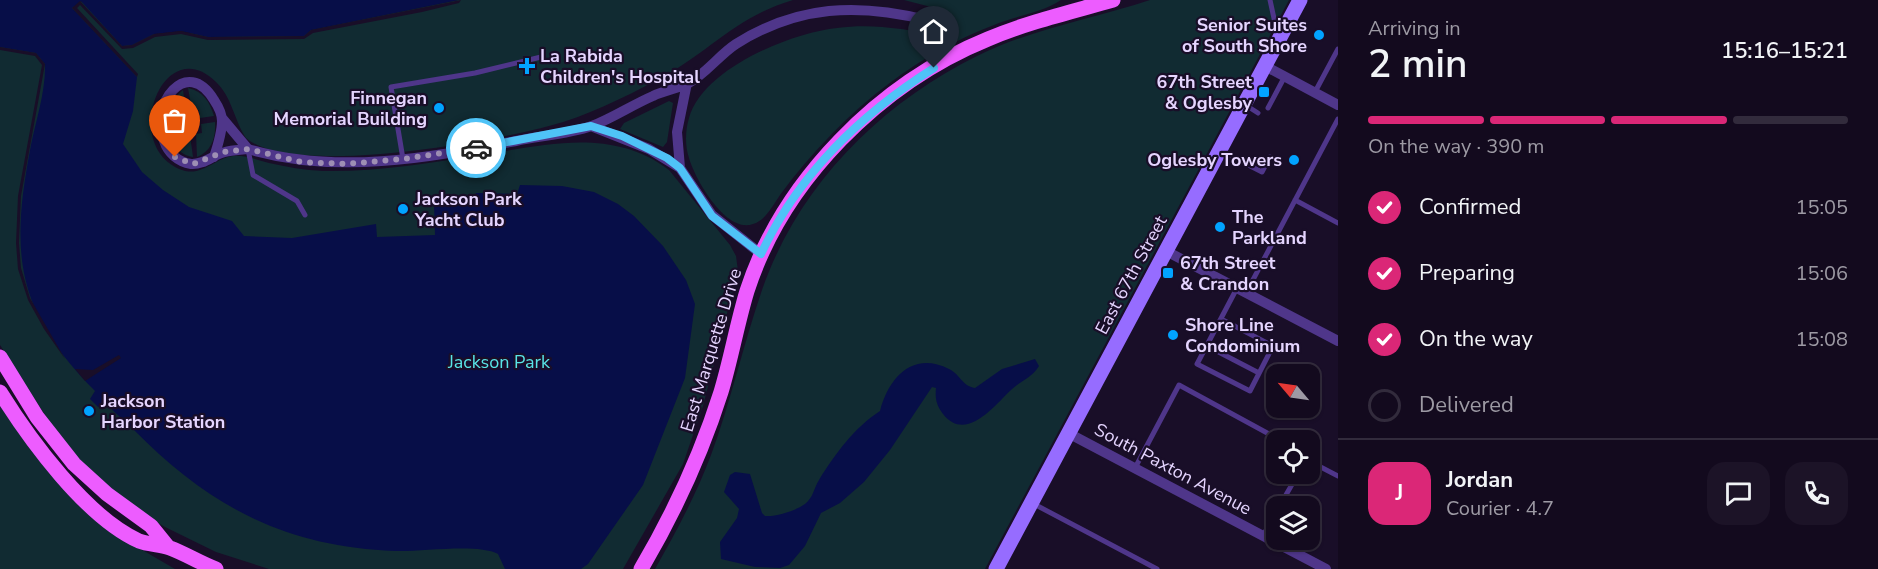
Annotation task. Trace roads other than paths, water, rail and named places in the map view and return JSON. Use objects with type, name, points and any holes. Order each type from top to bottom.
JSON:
[{"type":"main road","name":"East Marquette Drive","points":[[640,569],[691,476],[708,432],[748,290],[761,254],[787,207],[816,168],[878,106],[951,57],[986,39],[1018,27],[1113,0]]},
{"type":"main road","points":[[0,357],[37,417],[74,464],[106,494],[151,526],[168,547]]},
{"type":"main road","points":[[0,392],[39,450],[92,506],[140,541],[168,547],[216,569]]},
{"type":"street","name":"East 67th Street","points":[[996,569],[1300,0]]},
{"type":"street","points":[[248,149],[222,118],[211,94],[194,83],[184,83],[171,90],[161,111],[162,135],[175,157],[193,164],[223,152],[248,149],[276,158],[320,164],[403,159],[591,126],[652,96],[687,83],[735,45],[759,31],[809,13],[858,8],[887,10],[927,20]]},
{"type":"street","points":[[1265,66],[1338,105]]},
{"type":"street","points":[[680,168],[677,132],[687,83]]},
{"type":"street","points":[[214,157],[222,118]]},
{"type":"street","points":[[591,126],[649,149],[680,168],[712,216],[761,254]]},
{"type":"street","points":[[1166,250],[1338,341]]},
{"type":"street","name":"South Paxton Avenue","points":[[1068,433],[1326,569]]},
{"type":"lane","points":[[1270,0],[1275,23],[1285,29]]},
{"type":"lane","points":[[1315,93],[1338,50]]},
{"type":"lane","points":[[403,159],[391,87],[475,73],[541,57]]},
{"type":"lane","points":[[1268,108],[1285,76]]},
{"type":"lane","points":[[1244,105],[1258,113]]},
{"type":"lane","points":[[1221,319],[1273,346],[1250,391],[1197,364],[1221,319],[1295,200],[1338,119]]},
{"type":"lane","points":[[248,149],[253,175],[297,201],[305,215]]},
{"type":"lane","points":[[1220,150],[1262,172],[1270,157]]},
{"type":"lane","points":[[1295,200],[1338,222]]},
{"type":"lane","points":[[1207,346],[1259,373]]},
{"type":"lane","points":[[1135,468],[1179,385],[1266,432]]},
{"type":"lane","points":[[1320,467],[1338,476]]},
{"type":"lane","points":[[1031,502],[1157,569]]},
{"type":"lane","points":[[1263,536],[1266,530]]},
{"type":"place","name":"Senior Suites of South Shore","points":[[1319,35]]},
{"type":"place","name":"La Rabida Children's Hospital","points":[[527,66]]},
{"type":"place","name":"67th Street & Oglesby","points":[[1264,92]]},
{"type":"place","name":"Finnegan Memorial Building","points":[[439,108]]},
{"type":"place","name":"Oglesby Towers","points":[[1294,160]]},
{"type":"place","name":"Jackson Park Yacht Club","points":[[403,209]]},
{"type":"place","name":"The Parkland","points":[[1220,227]]},
{"type":"place","name":"67th Street & Crandon","points":[[1168,273]]},
{"type":"place","name":"Shore Line Condominium","points":[[1173,335]]},
{"type":"place","name":"Jackson Harbor Station","points":[[89,411]]},
{"type":"park label","name":"Jackson Park","points":[[499,362]]}]
